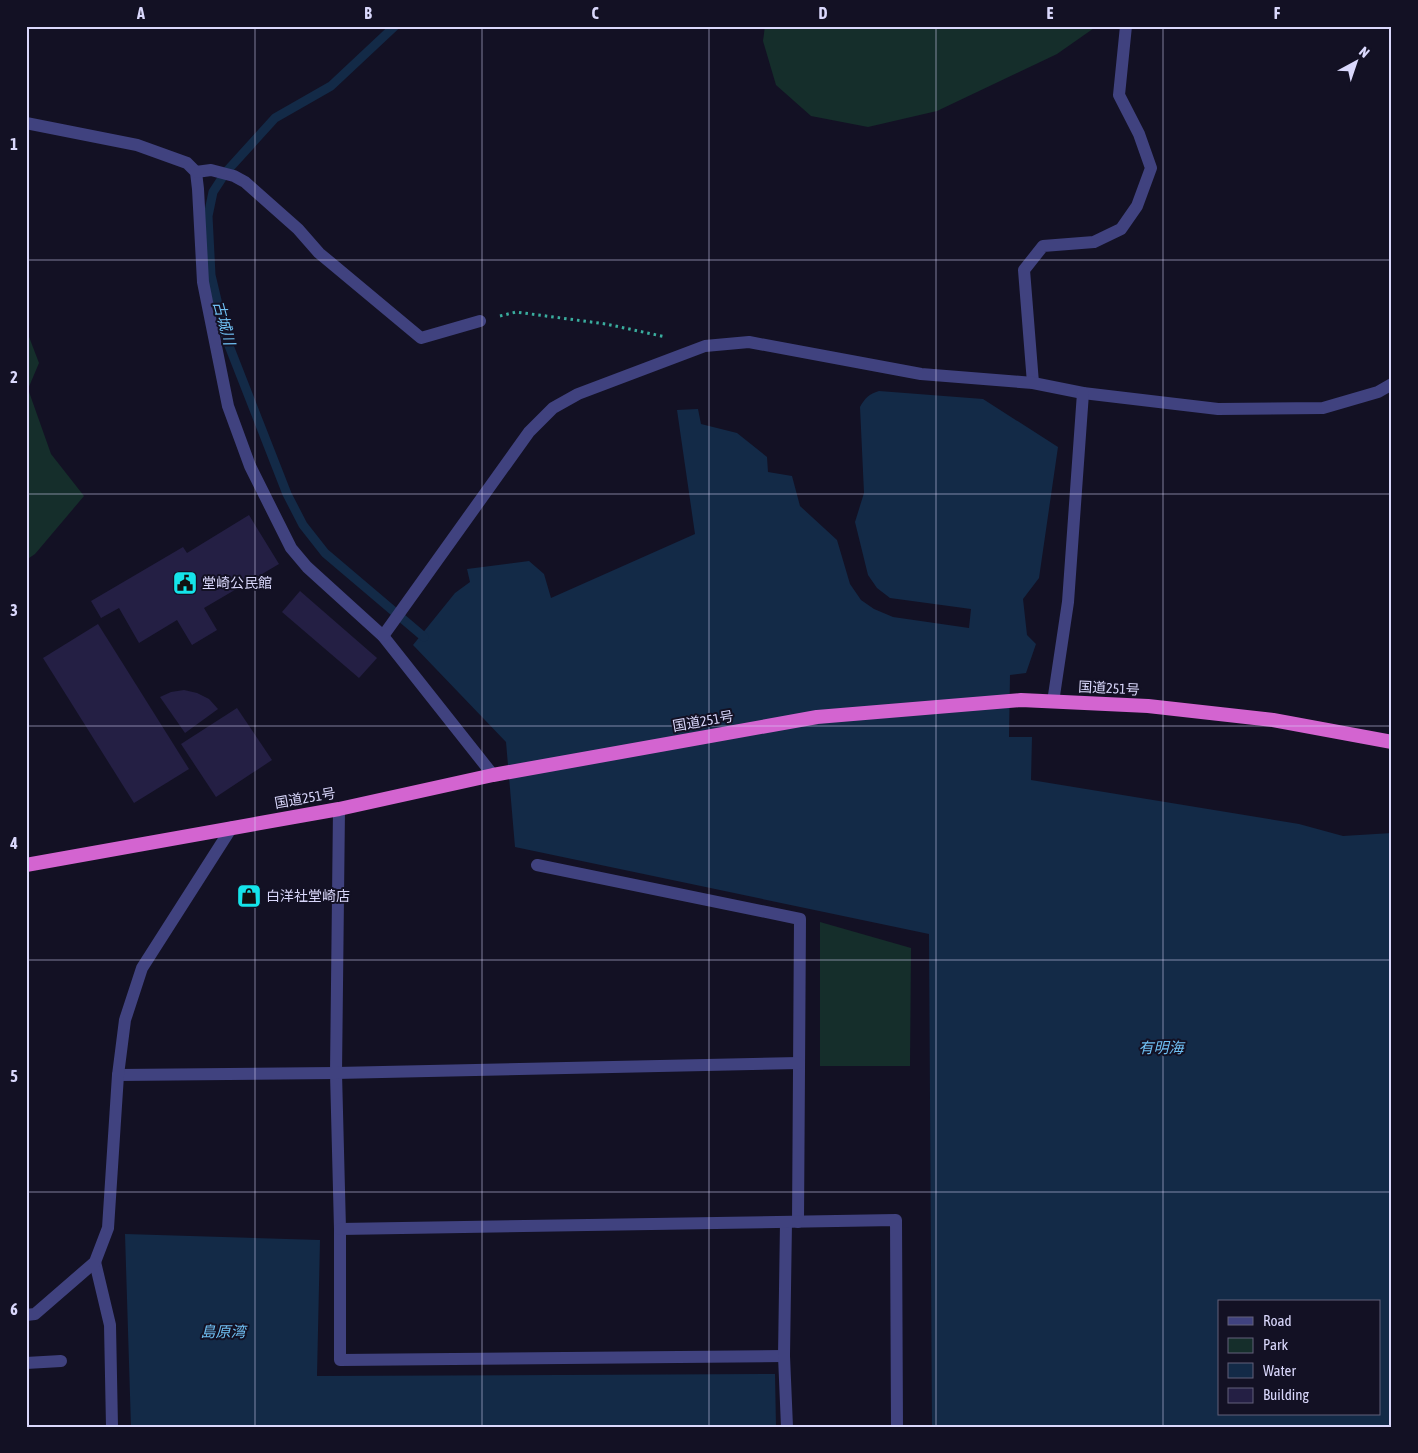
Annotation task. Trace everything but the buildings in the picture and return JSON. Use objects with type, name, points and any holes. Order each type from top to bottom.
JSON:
[{"type":"highway","name":"国道251号","points":[[26,865],[339,809],[541,766],[817,717],[1021,700],[1148,706],[1273,720],[1392,742]]},
{"type":"street","points":[[1032,383],[1024,270],[1043,246],[1094,242],[1120,229],[1137,206],[1152,168],[1140,134],[1119,95],[1126,26]]},
{"type":"street","points":[[26,122],[137,145],[188,163],[196,172],[203,282],[228,406],[250,466],[291,548],[307,567],[386,633],[499,774]]},
{"type":"street","points":[[196,172],[211,170],[234,176],[245,182],[298,229],[319,254],[421,338],[480,321]]},
{"type":"street","points":[[386,633],[529,432],[552,408],[578,394],[705,346],[749,342],[921,374],[1032,383],[1083,392],[1218,409],[1323,408],[1378,392],[1392,384]]},
{"type":"street","points":[[1053,702],[1068,602],[1083,392]]},
{"type":"street","points":[[339,809],[336,1073],[340,1229],[340,1360],[784,1356]]},
{"type":"street","points":[[26,1315],[35,1314],[95,1262],[108,1228],[118,1075],[125,1020],[142,968],[232,828]]},
{"type":"street","points":[[536,865],[800,918],[799,1063],[784,1356],[787,1427]]},
{"type":"street","points":[[118,1075],[336,1073],[799,1063]]},
{"type":"street","points":[[340,1229],[896,1220],[897,1427]]},
{"type":"street","points":[[95,1262],[110,1324],[112,1427]]},
{"type":"street","points":[[26,1363],[61,1361]]},
{"type":"path","points":[[480,321],[516,312],[606,324],[670,338]]},
{"type":"green space","points":[[765,26],[1097,26],[1057,54],[937,111],[868,127],[811,116],[776,85],[763,41]]},
{"type":"green space","points":[[26,329],[39,363],[28,389],[51,454],[84,496],[35,554],[26,560]]},
{"type":"green space","points":[[820,922],[911,948],[910,1066],[820,1066]]},
{"type":"water","name":"有明海","points":[[879,391],[983,399],[1058,447],[1039,578],[1023,599],[1027,635],[1036,644],[1026,673],[1010,675],[1009,737],[1032,737],[1031,780],[1299,824],[1343,836],[1392,833],[1392,1427],[932,1427],[929,934],[515,847],[506,742],[413,645],[455,593],[470,582],[467,569],[529,561],[544,574],[551,598],[695,534],[677,410],[698,409],[701,424],[737,433],[767,457],[768,472],[792,476],[800,506],[837,540],[850,584],[861,600],[874,609],[893,617],[969,628],[971,609],[890,598],[877,588],[868,575],[855,522],[864,493],[860,407],[868,397]]},
{"type":"water","name":"島原湾","points":[[125,1234],[320,1240],[317,1376],[775,1374],[776,1427],[131,1427]]},
{"type":"waterway","name":"古城川","points":[[395,26],[331,86],[275,118],[226,172],[213,192],[208,216],[211,275],[226,338],[287,494],[303,525],[325,553],[424,637]]},
{"type":"place","name":"堂崎公民館","points":[[185,583]]},
{"type":"place","name":"白洋社堂崎店","points":[[249,896]]}]
